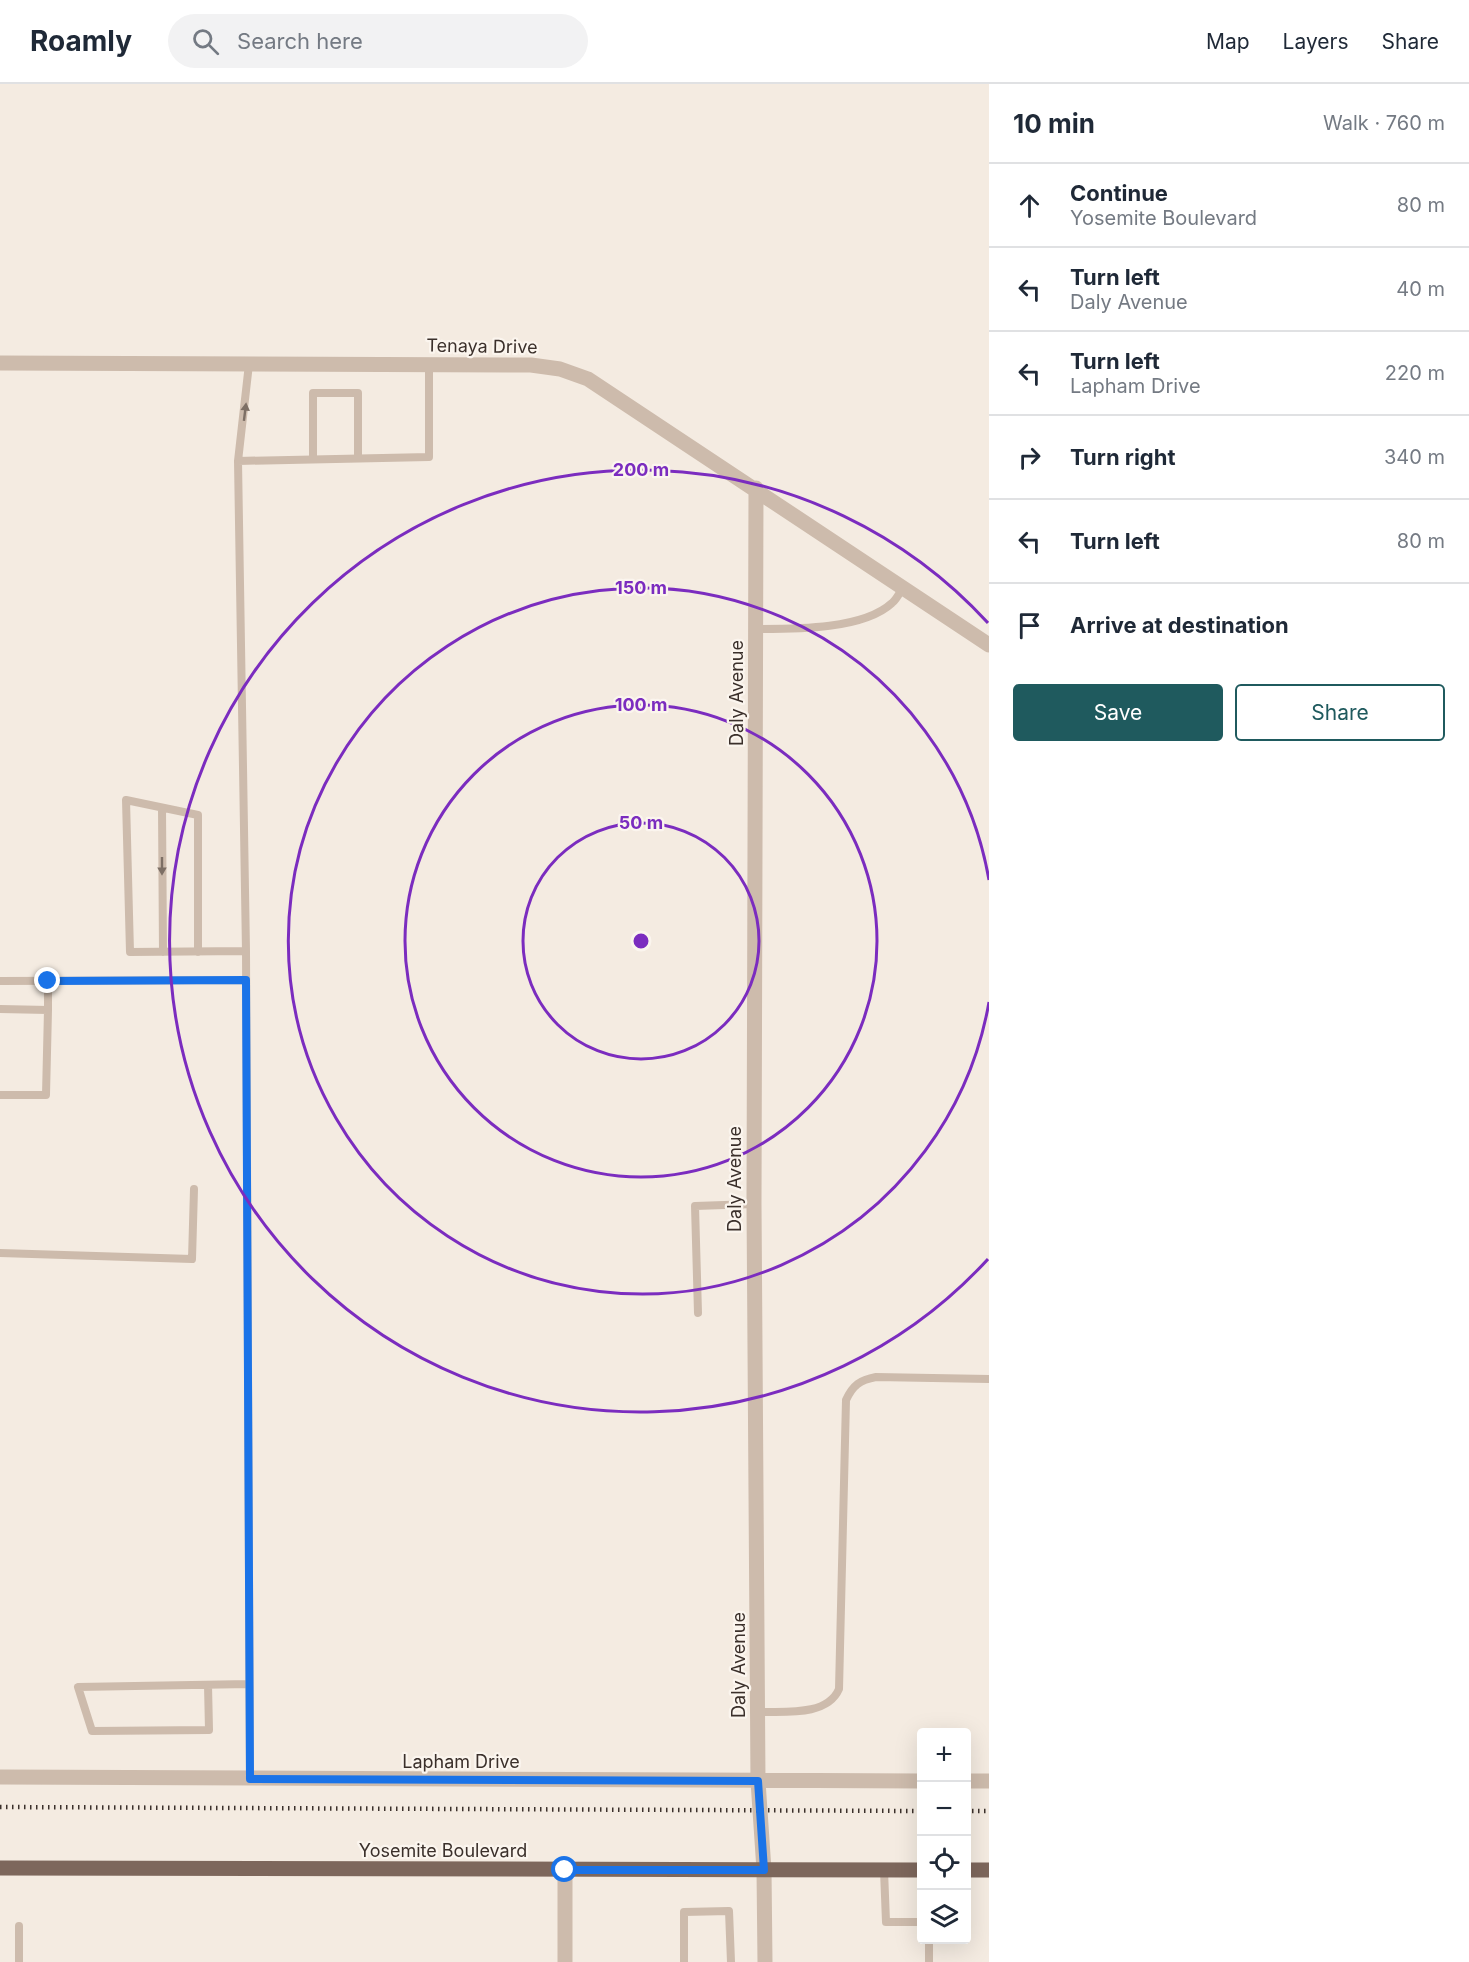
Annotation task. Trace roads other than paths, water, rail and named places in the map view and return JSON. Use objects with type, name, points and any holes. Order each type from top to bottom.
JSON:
[{"type":"main road","name":"Yosemite Boulevard","points":[[0,1868],[917,1870]]},
{"type":"main road","points":[[971,1870],[989,1870]]},
{"type":"street","name":"Tenaya Drive","points":[[0,363],[531,365],[560,369],[588,379],[756,488],[989,645]]},
{"type":"street","name":"Daly Avenue","points":[[756,488],[754,1204],[758,1781],[764,1870],[765,1962]]},
{"type":"street","name":"Lapham Drive","points":[[0,1777],[917,1781]]},
{"type":"street","points":[[971,1781],[989,1781]]},
{"type":"street","points":[[565,1870],[565,1962]]},
{"type":"lane","points":[[249,364],[238,461],[246,951],[250,1779]]},
{"type":"lane","points":[[238,461],[429,457],[429,365]]},
{"type":"lane","points":[[313,459],[313,393],[358,393],[358,458]]},
{"type":"lane","points":[[755,629],[794,629],[871,616],[893,603],[903,587]]},
{"type":"lane","points":[[198,952],[198,815],[126,800],[130,952],[198,952],[246,951]]},
{"type":"lane","points":[[162,808],[163,952]]},
{"type":"lane","points":[[0,981],[246,980]]},
{"type":"lane","points":[[0,1095],[46,1095],[48,981]]},
{"type":"lane","points":[[0,1009],[48,1010]]},
{"type":"lane","points":[[0,1253],[192,1259],[194,1189]]},
{"type":"lane","points":[[698,1313],[695,1206],[754,1204]]},
{"type":"lane","points":[[758,1712],[819,1707],[836,1698],[839,1689],[846,1401],[851,1388],[862,1380],[876,1377],[989,1379]]},
{"type":"lane","points":[[208,1685],[209,1730],[92,1731],[78,1687],[249,1684]]},
{"type":"lane","points":[[884,1870],[886,1922],[917,1922]]},
{"type":"lane","points":[[684,1962],[684,1912],[729,1911],[730,1962]]},
{"type":"lane","points":[[19,1926],[19,1962]]},
{"type":"lane","points":[[929,1944],[929,1962]]},
{"type":"railway","points":[[0,1807],[917,1811]]},
{"type":"railway","points":[[971,1811],[989,1811]]}]
